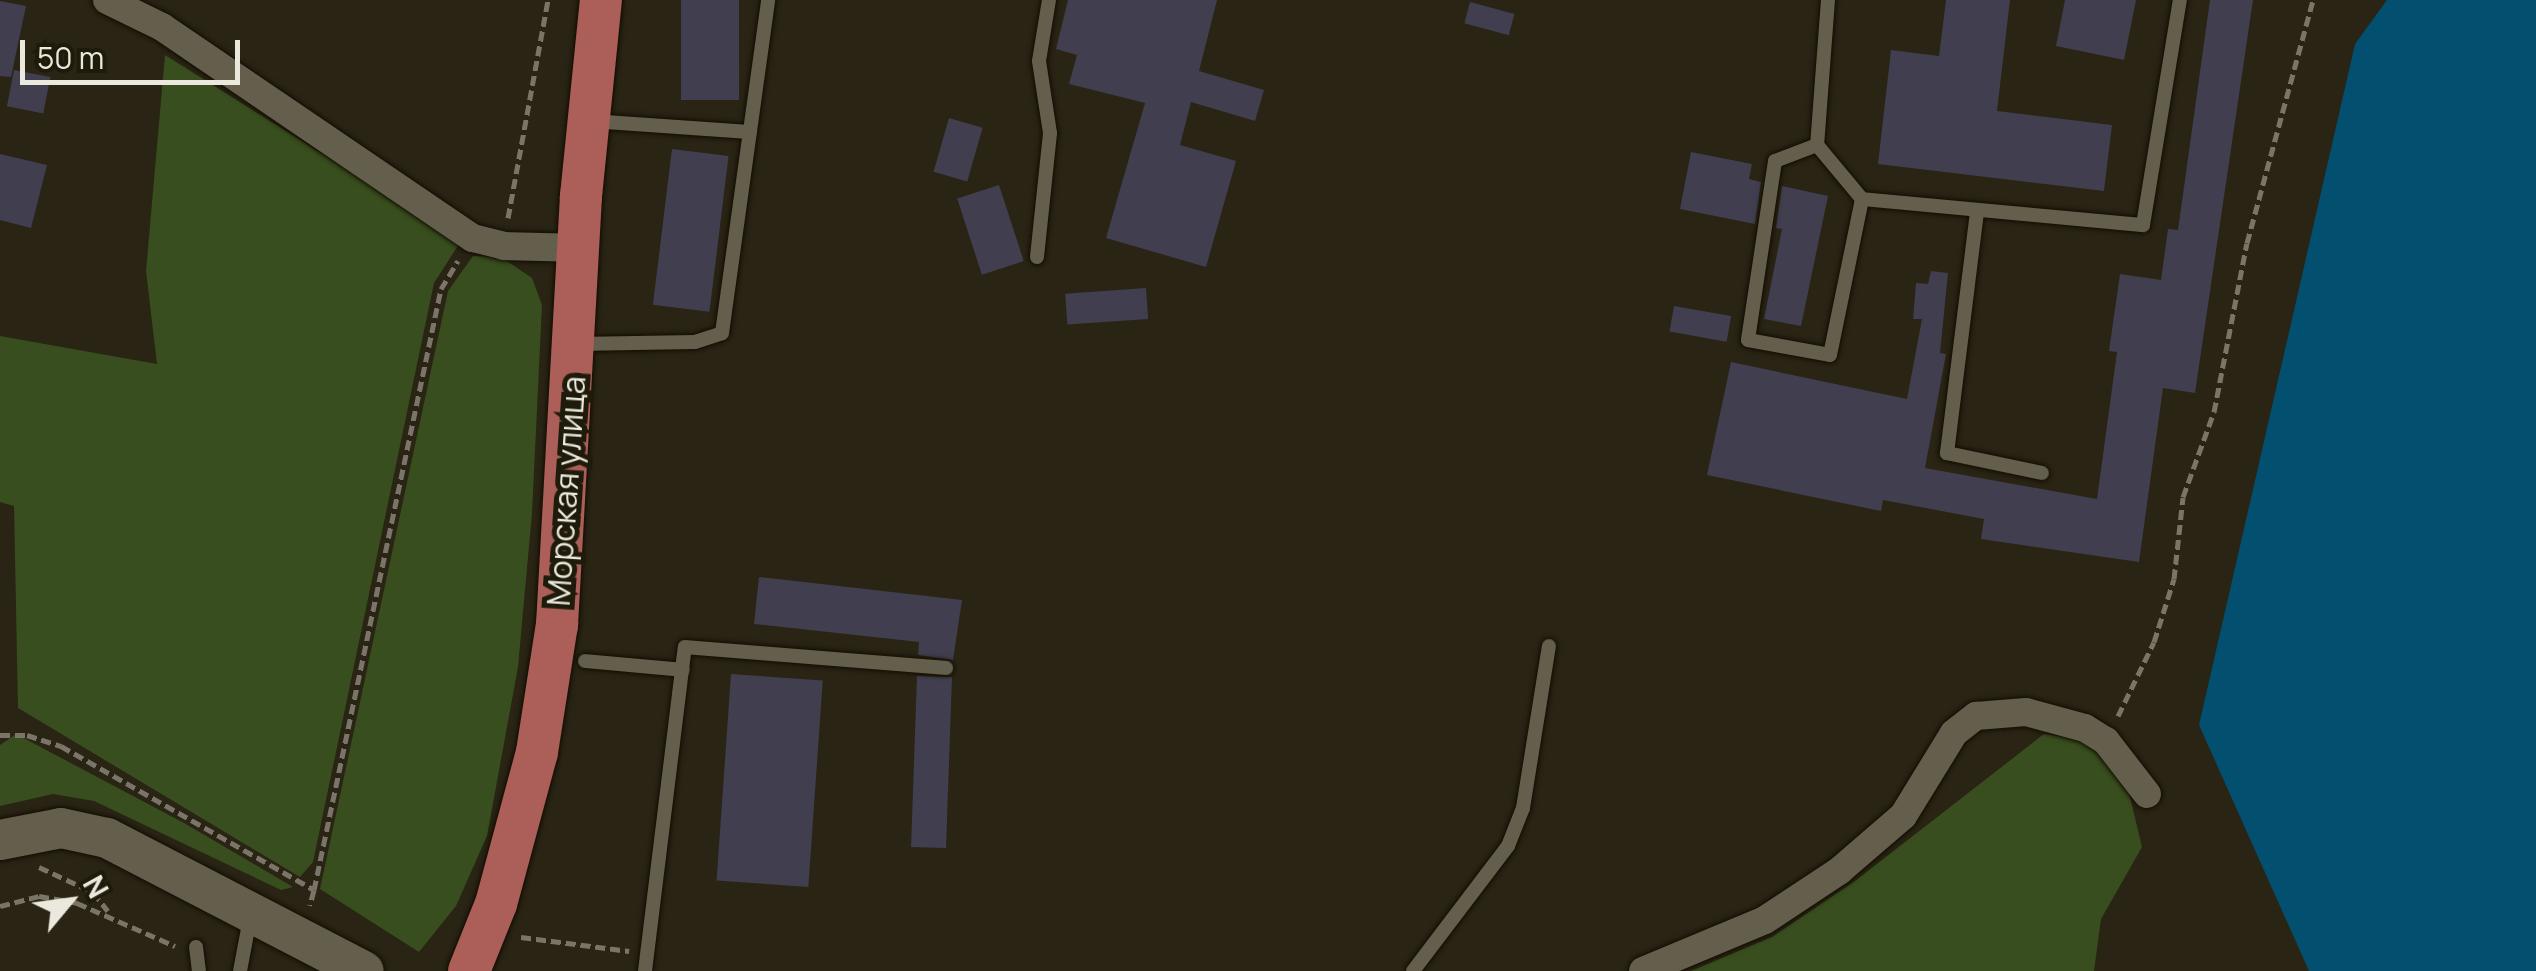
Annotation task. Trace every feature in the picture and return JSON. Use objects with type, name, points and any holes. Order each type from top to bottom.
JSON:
[{"type":"main road","name":"Морская улица","points":[[469,971],[496,904],[537,752],[557,625],[579,248],[601,0]]},
{"type":"main road","points":[[13,851],[33,829],[82,830],[253,911],[364,971]]},
{"type":"street","points":[[108,0],[162,27],[472,238],[504,246],[579,248]]},
{"type":"street","points":[[1642,971],[1765,920],[1839,870],[1903,816],[1954,733],[1976,716],[2001,710],[2061,718],[2106,742],[2147,794]]},
{"type":"lane","points":[[576,344],[695,342],[722,332],[768,0]]},
{"type":"lane","points":[[1037,257],[1050,132],[1039,61],[1049,0]]},
{"type":"lane","points":[[1828,0],[1817,145],[1862,199],[2143,225],[2180,0]]},
{"type":"lane","points":[[588,121],[750,132]]},
{"type":"lane","points":[[1817,145],[1775,161],[1748,340],[1830,355],[1862,199]]},
{"type":"lane","points":[[1977,212],[1947,453],[2042,473]]},
{"type":"lane","points":[[1413,971],[1508,846],[1523,808],[1550,646]]},
{"type":"lane","points":[[645,971],[686,647],[946,668]]},
{"type":"lane","points":[[584,661],[682,670]]},
{"type":"lane","points":[[240,971],[253,911]]},
{"type":"lane","points":[[196,947],[199,971]]},
{"type":"path","points":[[504,246],[548,0]]},
{"type":"path","points":[[2106,742],[2154,642],[2174,579],[2183,497],[2214,412],[2247,243],[2313,0]]},
{"type":"path","points":[[324,914],[307,904],[314,890],[441,288],[472,238]]},
{"type":"path","points":[[0,735],[27,734],[61,746],[314,890]]},
{"type":"path","points":[[13,851],[93,892],[110,914]]},
{"type":"path","points":[[0,906],[39,896],[110,914],[163,945],[196,947]]},
{"type":"path","points":[[512,934],[647,952]]},
{"type":"green space","points":[[165,55],[461,241],[434,283],[313,862],[300,877],[18,708],[14,506],[0,502],[0,336],[157,364],[146,271]]},
{"type":"green space","points":[[473,256],[501,257],[532,278],[542,305],[532,513],[518,667],[487,836],[456,906],[419,952],[320,889],[448,291]]},
{"type":"green space","points":[[16,734],[184,823],[293,887],[281,890],[94,801],[53,794],[0,806],[0,745]]},
{"type":"green space","points":[[2044,734],[2087,740],[2123,768],[2142,847],[2101,919],[2094,971],[1691,971],[1772,937],[1855,881]]},
{"type":"water","points":[[2387,0],[2536,0],[2536,971],[2309,971],[2199,725],[2355,44]]},
{"type":"building","points":[[681,0],[739,0],[739,100],[681,100]]},
{"type":"building","points":[[1068,0],[1217,0],[1199,71],[1264,90],[1255,121],[1191,102],[1180,145],[1236,161],[1206,267],[1106,238],[1145,103],[1069,84],[1077,55],[1056,49]]},
{"type":"building","points":[[1946,0],[2010,0],[1997,111],[2112,125],[2104,191],[1878,164],[1891,50],[1939,56]]},
{"type":"building","points":[[2065,0],[2136,0],[2124,60],[2056,46]]},
{"type":"building","points":[[2210,0],[2253,0],[2195,393],[2163,388],[2139,562],[1981,539],[1984,519],[1883,500],[1881,511],[1707,475],[1731,362],[1907,399],[1922,319],[1913,319],[1916,283],[1928,284],[1931,271],[1948,273],[1940,353],[1946,354],[1925,468],[2097,499],[2117,352],[2109,351],[2120,274],[2161,280],[2168,229],[2178,230]]},
{"type":"building","points":[[0,1],[26,6],[11,77],[0,76]]},
{"type":"building","points":[[1470,2],[1514,14],[1509,35],[1464,23]]},
{"type":"building","points":[[14,70],[50,77],[43,113],[7,106]]},
{"type":"building","points":[[949,118],[983,128],[967,181],[934,172]]},
{"type":"building","points":[[672,149],[729,156],[709,312],[653,305]]},
{"type":"building","points":[[1691,152],[1752,164],[1749,179],[1761,182],[1755,224],[1680,209]]},
{"type":"building","points":[[0,154],[47,165],[31,228],[0,220]]},
{"type":"building","points":[[999,185],[1024,261],[982,275],[957,199]]},
{"type":"building","points":[[1782,186],[1828,196],[1801,326],[1764,319],[1782,229],[1776,228]]},
{"type":"building","points":[[1146,288],[1148,319],[1067,325],[1065,294]]},
{"type":"building","points":[[1674,306],[1731,316],[1727,342],[1669,332]]},
{"type":"building","points":[[759,577],[962,600],[953,660],[918,655],[919,642],[754,624]]},
{"type":"building","points":[[731,674],[823,680],[808,887],[717,880]]},
{"type":"building","points":[[917,676],[952,677],[946,848],[911,847]]}]
